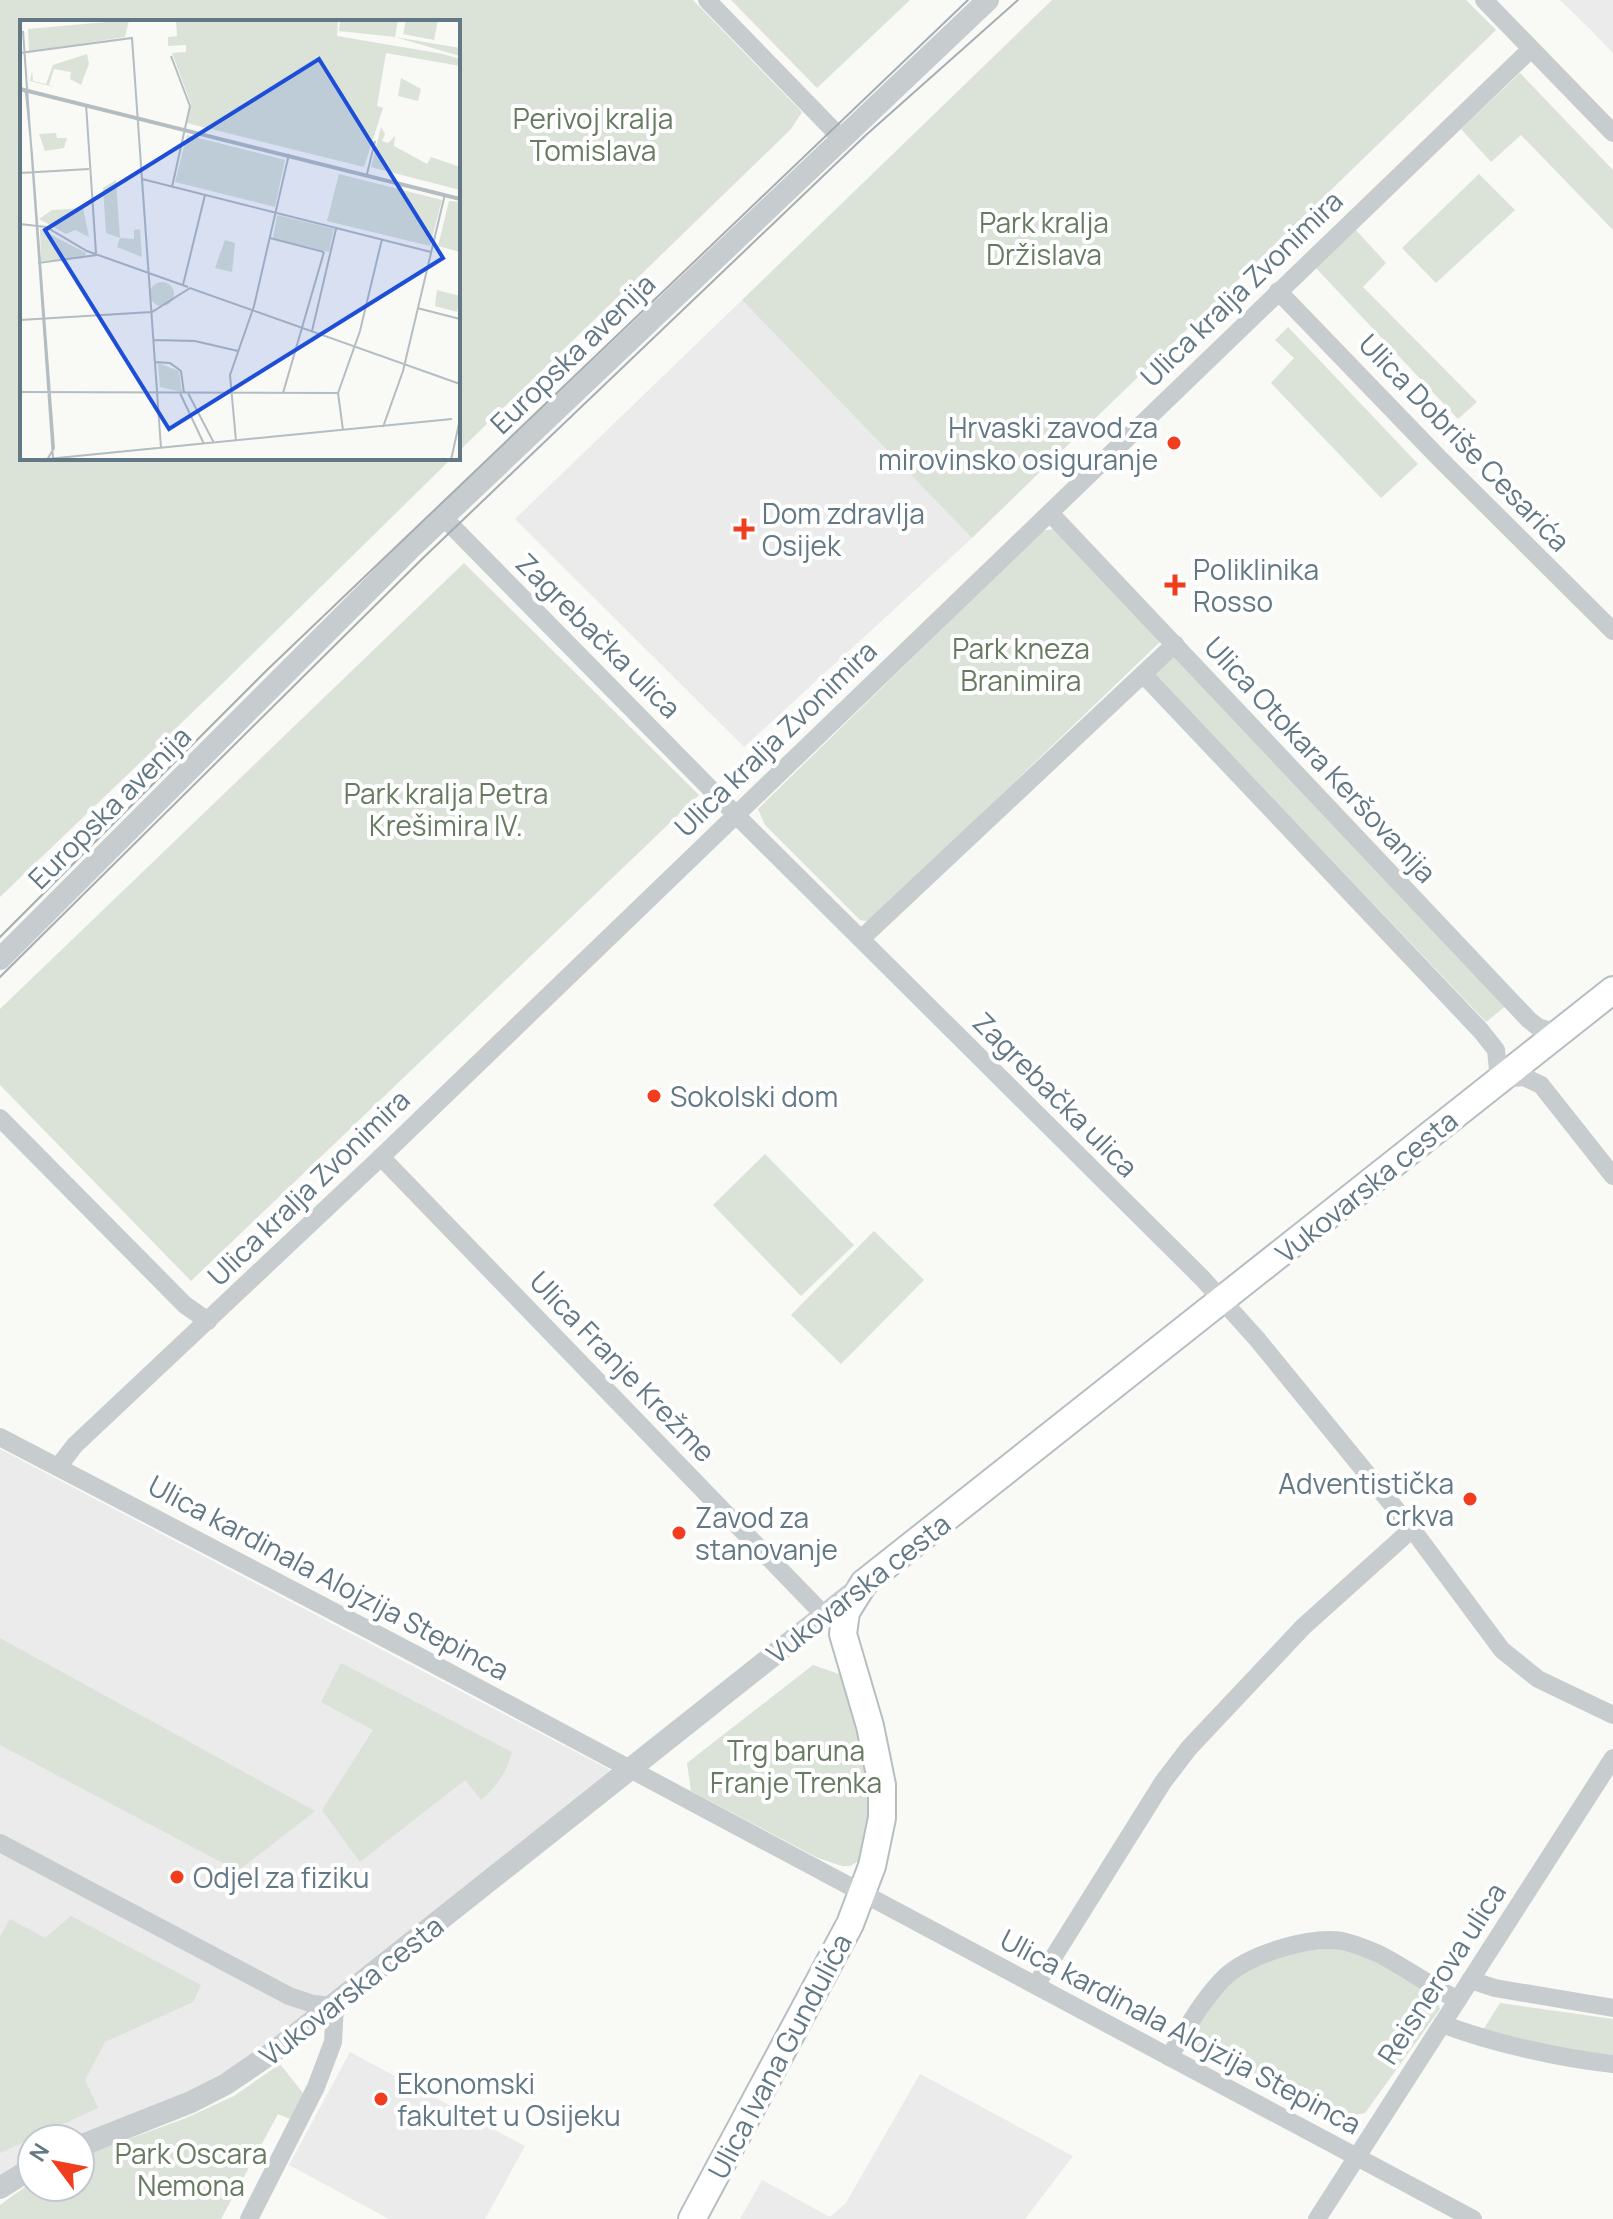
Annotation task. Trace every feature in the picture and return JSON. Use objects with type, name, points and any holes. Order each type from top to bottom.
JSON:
[{"type":"main road","name":"Vukovarska cesta","points":[[864,1583],[1613,990]]},
{"type":"main road","name":"Ulica Ivana Gundulića","points":[[692,2219],[850,1924],[878,1844],[883,1801],[879,1762],[845,1645],[843,1624],[850,1605],[864,1583]]},
{"type":"street","points":[[707,0],[841,138]]},
{"type":"street","name":"Europska avenija","points":[[0,959],[443,517],[988,0]]},
{"type":"street","points":[[1484,0],[1613,133]]},
{"type":"street","name":"Ulica kralja Zvonimira","points":[[58,1467],[75,1445],[381,1157],[1531,49]]},
{"type":"street","name":"Ulica Dobriše Cesarića","points":[[1278,291],[1440,459],[1613,631]]},
{"type":"street","name":"Ulica Otokara Keršovanija","points":[[1050,513],[1529,1020],[1538,1027],[1558,1033]]},
{"type":"street","name":"Zagrebačka ulica","points":[[443,517],[1223,1300],[1412,1529],[1502,1650],[1538,1679],[1613,1715]]},
{"type":"street","points":[[862,938],[1175,644]]},
{"type":"street","points":[[1143,674],[1481,1031],[1496,1050],[1499,1079],[1524,1077],[1541,1085],[1613,1176]]},
{"type":"street","points":[[0,1118],[185,1305],[208,1321]]},
{"type":"street","name":"Ulica Franje Krežme","points":[[381,1157],[824,1615]]},
{"type":"street","name":"Ulica kardinala Alojzija Stepinca","points":[[0,1437],[631,1769]]},
{"type":"street","points":[[1036,1985],[1129,1834],[1189,1748],[1303,1627],[1412,1529]]},
{"type":"street","name":"Vukovarska cesta","points":[[96,2140],[161,2116],[226,2084],[335,2006],[864,1583]]},
{"type":"street","name":"Reisnerova ulica","points":[[1317,2219],[1613,1758]]},
{"type":"street","points":[[631,1769],[863,1892]]},
{"type":"street","points":[[0,1843],[289,1996],[313,2004],[335,2006],[333,2042],[324,2066],[249,2219]]},
{"type":"street","name":"Ulica kardinala Alojzija Stepinca","points":[[863,1892],[1473,2219]]},
{"type":"street","points":[[1169,2057],[1228,1974],[1271,1951],[1316,1941],[1343,1941],[1376,1953],[1458,2000]]},
{"type":"street","points":[[1470,1980],[1495,1988],[1613,2008]]},
{"type":"street","points":[[1442,2024],[1466,2034],[1613,2064]]},
{"type":"shaded area","points":[[1560,0],[1613,0],[1613,53],[1590,29]]},
{"type":"shaded area","name":"Dom zdravlja Osijek","points":[[742,300],[972,538],[744,747],[515,519]]},
{"type":"shaded area","points":[[0,1449],[616,1773],[262,2051],[145,2115],[96,2133],[96,2123],[16,2123],[16,2186],[0,2195]]},
{"type":"shaded area","name":"Ekonomski fakultet u Osijeku","points":[[350,2052],[525,2146],[485,2219],[389,2219],[289,2165]]},
{"type":"shaded area","points":[[920,2074],[1073,2156],[1025,2219],[740,2219],[762,2180],[830,2217],[846,2203]]},
{"type":"green space","name":"Perivoj kralja Tomislava","points":[[0,0],[693,0],[802,112],[791,129],[460,450],[460,20],[20,20],[20,460],[450,460],[0,897]]},
{"type":"green space","points":[[731,0],[910,0],[817,88]]},
{"type":"green space","name":"Park kralja Držislava","points":[[1052,0],[1466,0],[1496,30],[972,538],[742,300]]},
{"type":"green space","points":[[1520,73],[1613,170],[1613,230],[1521,135],[1491,162],[1461,129]]},
{"type":"green space","points":[[1479,174],[1515,210],[1436,283],[1402,248]]},
{"type":"green space","points":[[1356,230],[1386,263],[1363,287],[1477,402],[1458,419],[1316,268]]},
{"type":"green space","points":[[1288,327],[1418,464],[1381,498],[1271,383],[1294,358],[1275,340]]},
{"type":"green space","name":"Park kneza Branimira","points":[[1053,529],[1162,640],[873,918],[860,920],[765,825],[758,809],[1042,531]]},
{"type":"green space","name":"Park kralja Petra Krešimira IV.","points":[[464,563],[699,795],[191,1281],[0,1085],[0,1009]]},
{"type":"green space","points":[[1178,654],[1507,1005],[1486,1022],[1155,674]]},
{"type":"green space","points":[[765,1154],[854,1245],[801,1296],[713,1205]]},
{"type":"green space","points":[[874,1231],[924,1280],[841,1364],[791,1315]]},
{"type":"green space","points":[[0,1638],[315,1811],[238,1871],[0,1745]]},
{"type":"green space","points":[[341,1663],[512,1752],[500,1779],[481,1800],[465,1780],[360,1862],[322,1810],[373,1730],[321,1702]]},
{"type":"green space","name":"Trg baruna Franje Trenka","points":[[813,1665],[842,1675],[874,1798],[864,1858],[850,1866],[818,1858],[691,1791],[687,1763]]},
{"type":"green space","points":[[71,1916],[201,1985],[193,2002],[105,2042],[85,2080],[98,2108],[65,2123],[16,2123],[16,2146],[0,2153],[0,1937],[10,1919],[45,1938]]},
{"type":"green space","points":[[1336,1948],[1368,1955],[1433,1990],[1440,2009],[1365,2113],[1335,2119],[1186,2042],[1213,2000],[1242,1972],[1287,1954]]},
{"type":"green space","points":[[1500,2003],[1613,2019],[1613,2055],[1560,2049],[1483,2030]]},
{"type":"green space","name":"Park Oscara Nemona","points":[[280,2064],[303,2093],[290,2119],[278,2114],[221,2219],[0,2219],[0,2205],[16,2194],[16,2203],[96,2203],[96,2151],[186,2118],[234,2096]]},
{"type":"tram line","points":[[0,937],[266,671],[968,0]]},
{"type":"tram line","points":[[0,977],[422,559],[866,135],[1018,0]]},
{"type":"place","name":"Hrvaski zavod za mirovinsko osiguranje","points":[[1174,443]]},
{"type":"place","name":"Dom zdravlja Osijek","points":[[744,529]]},
{"type":"place","name":"Poliklinika Rosso","points":[[1175,585]]},
{"type":"place","name":"Sokolski dom","points":[[654,1096]]},
{"type":"place","name":"Adventistička crkva","points":[[1470,1499]]},
{"type":"place","name":"Zavod za stanovanje","points":[[679,1533]]},
{"type":"place","name":"Odjel za fiziku","points":[[177,1877]]},
{"type":"place","name":"Ekonomski fakultet u Osijeku","points":[[381,2099]]}]
